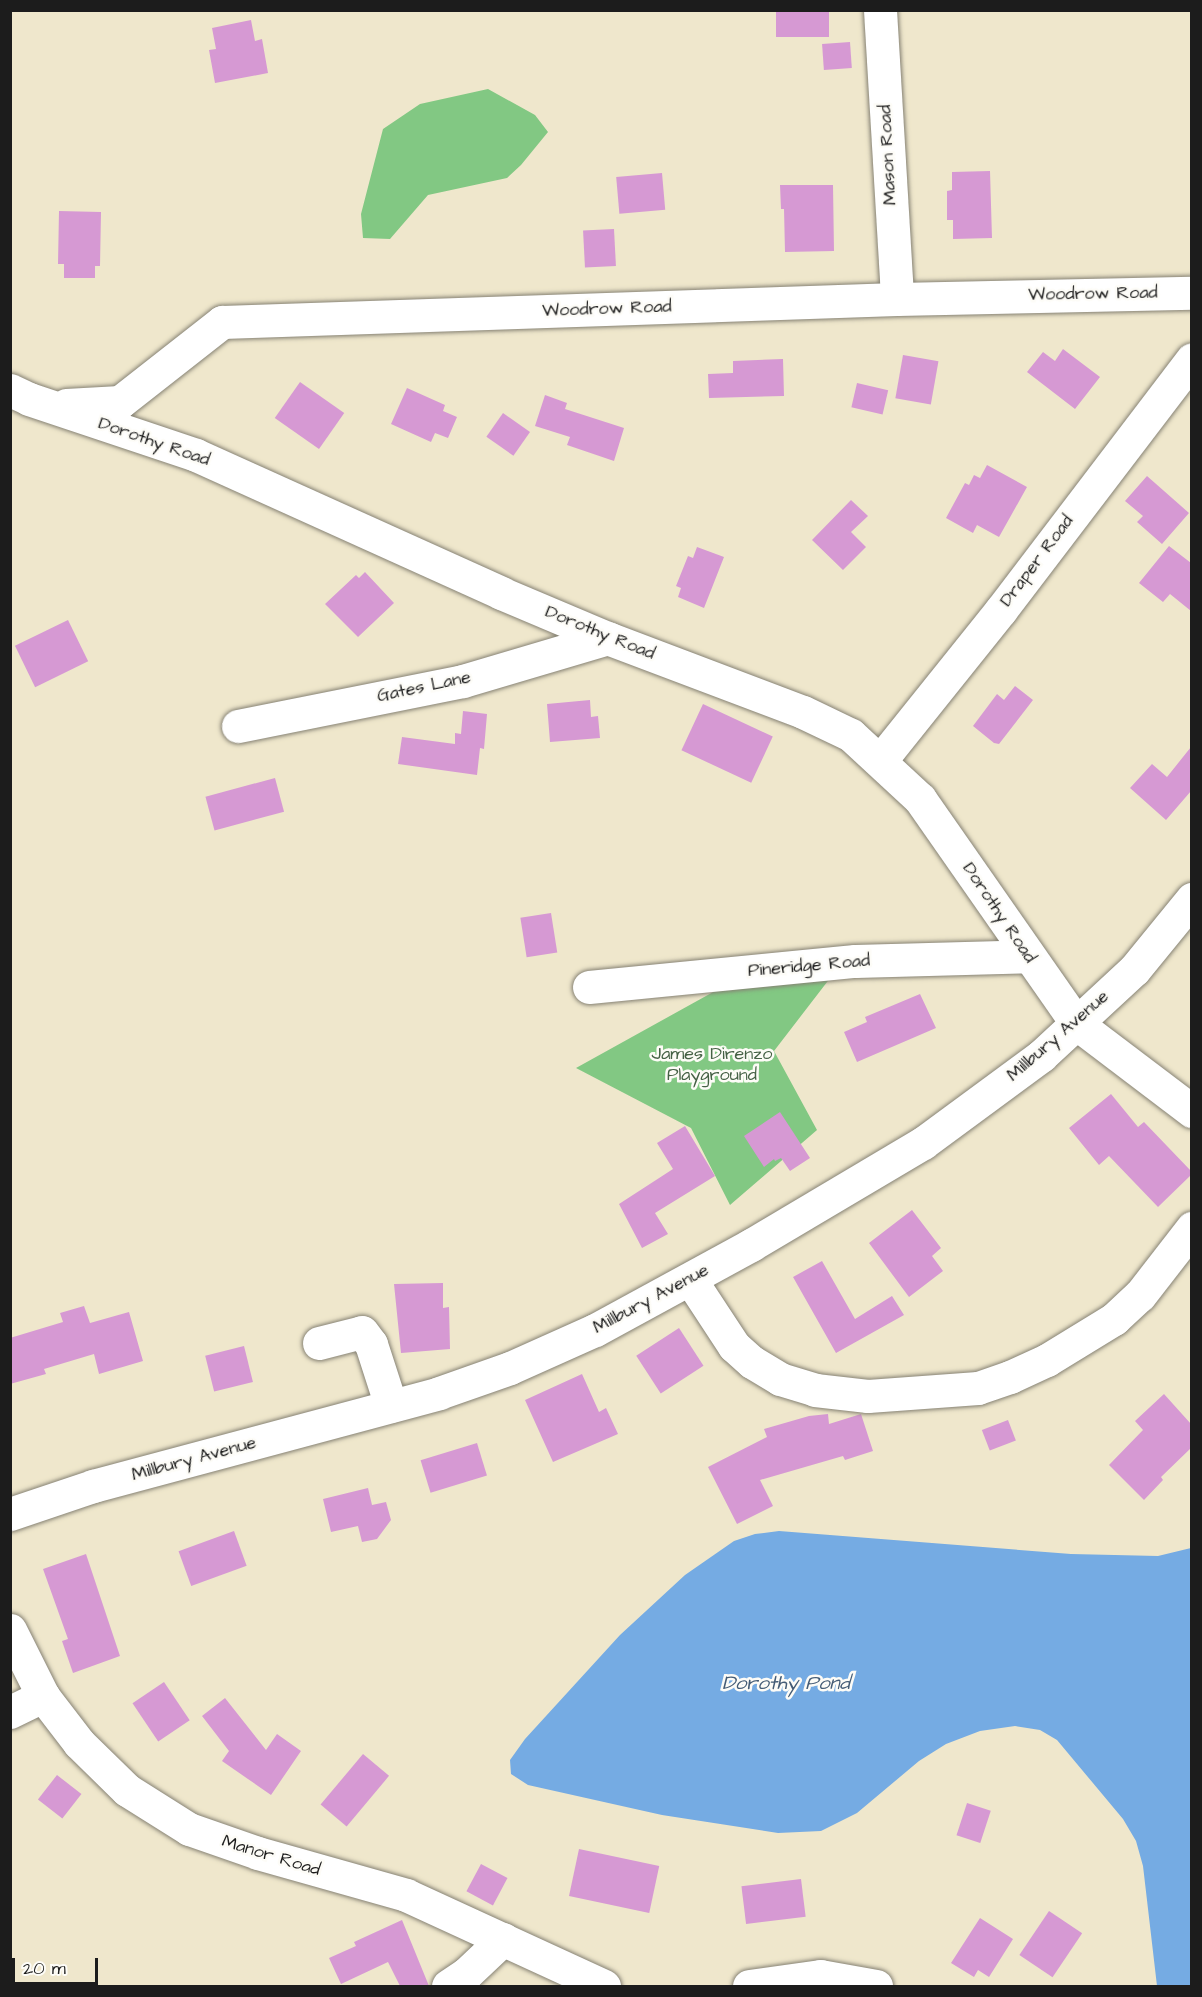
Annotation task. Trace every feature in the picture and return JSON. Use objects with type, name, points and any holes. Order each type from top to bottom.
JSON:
[{"type":"street","name":"Mason Road","points":[[880,10],[897,299]]},
{"type":"street","name":"Woodrow Road","points":[[50,406],[120,402],[222,322],[897,299],[1191,293]]},
{"type":"street","name":"Draper Road","points":[[880,761],[1001,610],[1191,359]]},
{"type":"street","name":"Dorothy Road","points":[[10,390],[50,406],[196,455],[293,496],[406,551],[608,638],[803,712],[851,735],[920,799],[1076,1023],[1191,1111]]},
{"type":"street","name":"Gates Lane","points":[[238,726],[463,681],[608,638]]},
{"type":"street","name":"Millbury Avenue","points":[[10,1514],[93,1486],[391,1406],[510,1368],[595,1330],[690,1279],[923,1143],[1041,1056],[1134,970],[1191,900]]},
{"type":"street","name":"Pineridge Road","points":[[589,987],[855,961],[1029,957]]},
{"type":"street","points":[[690,1279],[734,1346],[752,1362],[780,1379],[815,1390],[879,1396],[978,1388],[1013,1376],[1076,1344],[1114,1319],[1140,1295],[1191,1228]]},
{"type":"street","points":[[319,1343],[362,1332],[371,1344],[391,1406]]},
{"type":"street","name":"Manor Road","points":[[10,1630],[43,1696],[79,1743],[127,1790],[189,1829],[258,1853],[406,1895],[604,1986]]},
{"type":"street","points":[[10,1712],[43,1696]]},
{"type":"street","points":[[448,1986],[466,1974],[503,1939]]},
{"type":"street","points":[[748,1986],[820,1976],[876,1986]]},
{"type":"green space","points":[[488,89],[535,115],[548,132],[521,165],[507,178],[428,195],[390,239],[363,238],[361,214],[383,129],[420,104]]},
{"type":"green space","name":"James Direnzo Playground","points":[[834,973],[774,1051],[817,1130],[730,1205],[691,1128],[576,1068],[715,991]]},
{"type":"water","name":"Dorothy Pond","points":[[779,1531],[1071,1554],[1158,1556],[1191,1548],[1191,1986],[1157,1986],[1143,1866],[1136,1841],[1123,1819],[1057,1740],[1040,1730],[1015,1726],[980,1731],[946,1744],[919,1761],[857,1813],[821,1831],[778,1833],[662,1815],[528,1785],[511,1774],[510,1760],[525,1739],[620,1635],[685,1575],[734,1541],[755,1534]]},
{"type":"building","points":[[776,10],[829,10],[829,37],[776,37]]},
{"type":"building","points":[[251,20],[255,41],[262,39],[268,73],[215,83],[209,50],[216,49],[212,28]]},
{"type":"building","points":[[850,42],[852,68],[824,70],[822,44]]},
{"type":"building","points":[[990,171],[992,238],[953,239],[953,220],[947,220],[947,191],[952,190],[952,172]]},
{"type":"building","points":[[662,173],[665,210],[619,214],[616,177]]},
{"type":"building","points":[[780,185],[833,185],[834,251],[785,252],[784,209],[781,209]]},
{"type":"building","points":[[59,211],[101,212],[100,266],[95,266],[95,278],[64,278],[64,264],[58,264]]},
{"type":"building","points":[[614,229],[616,266],[585,268],[583,231]]},
{"type":"building","points":[[1063,349],[1100,377],[1075,409],[1027,372],[1043,352],[1055,361]]},
{"type":"building","points":[[903,355],[938,361],[931,405],[895,398]]},
{"type":"building","points":[[783,359],[784,396],[709,398],[708,374],[733,373],[733,361]]},
{"type":"building","points":[[300,382],[344,413],[319,449],[275,418]]},
{"type":"building","points":[[857,383],[888,390],[883,415],[851,407]]},
{"type":"building","points":[[407,388],[445,405],[443,411],[457,417],[448,438],[435,433],[431,442],[391,424]]},
{"type":"building","points":[[545,395],[567,403],[565,409],[624,428],[614,461],[567,445],[570,437],[535,426]]},
{"type":"building","points":[[503,413],[530,432],[513,456],[486,437]]},
{"type":"building","points":[[987,465],[1027,487],[999,537],[977,525],[973,533],[946,518],[965,483],[969,485],[974,475],[980,478]]},
{"type":"building","points":[[1147,476],[1189,513],[1162,544],[1137,522],[1143,516],[1125,501]]},
{"type":"building","points":[[851,500],[868,516],[851,532],[866,547],[843,570],[812,540]]},
{"type":"building","points":[[1169,546],[1191,563],[1191,611],[1170,594],[1163,602],[1139,583]]},
{"type":"building","points":[[697,547],[724,557],[704,608],[678,597],[681,588],[676,586],[688,556],[693,558]]},
{"type":"building","points":[[365,572],[394,603],[358,637],[325,604],[356,575],[359,578]]},
{"type":"building","points":[[68,620],[88,661],[35,687],[15,646]]},
{"type":"building","points":[[1015,686],[1033,700],[999,744],[994,743],[973,726],[997,694],[1004,700]]},
{"type":"building","points":[[590,700],[591,717],[598,716],[600,738],[550,742],[547,704]]},
{"type":"building","points":[[703,704],[773,737],[751,783],[681,750]]},
{"type":"building","points":[[463,711],[487,714],[484,749],[480,748],[477,775],[398,764],[402,737],[455,744],[455,733],[461,734]]},
{"type":"building","points":[[1191,747],[1191,791],[1166,820],[1130,788],[1152,764],[1167,777]]},
{"type":"building","points":[[275,778],[284,812],[215,830],[205,797]]},
{"type":"building","points":[[551,913],[557,953],[527,957],[520,918]]},
{"type":"building","points":[[920,994],[936,1028],[857,1062],[844,1032],[867,1022],[865,1017]]},
{"type":"building","points":[[1111,1094],[1138,1127],[1144,1122],[1191,1171],[1191,1175],[1158,1207],[1109,1156],[1099,1165],[1069,1128]]},
{"type":"building","points":[[780,1112],[810,1158],[790,1171],[781,1158],[775,1161],[774,1159],[764,1167],[744,1136]]},
{"type":"building","points":[[685,1126],[715,1176],[655,1213],[668,1234],[642,1248],[619,1204],[673,1169],[657,1143]]},
{"type":"building","points":[[912,1210],[941,1248],[932,1256],[943,1271],[909,1297],[869,1243]]},
{"type":"building","points":[[822,1261],[855,1319],[892,1296],[904,1315],[836,1353],[793,1277]]},
{"type":"building","points":[[443,1283],[443,1308],[449,1307],[450,1349],[401,1353],[394,1284]]},
{"type":"building","points":[[84,1306],[90,1323],[129,1312],[143,1361],[99,1374],[94,1354],[44,1369],[46,1374],[10,1384],[10,1338],[63,1322],[60,1313]]},
{"type":"building","points":[[679,1328],[704,1366],[661,1394],[636,1356]]},
{"type":"building","points":[[244,1346],[253,1382],[214,1392],[205,1356]]},
{"type":"building","points":[[582,1374],[599,1412],[606,1408],[618,1434],[553,1462],[525,1400]]},
{"type":"building","points":[[1164,1394],[1191,1424],[1191,1448],[1161,1477],[1163,1480],[1144,1500],[1109,1465],[1143,1430],[1135,1421]]},
{"type":"building","points":[[828,1414],[829,1424],[861,1414],[873,1451],[845,1460],[843,1456],[760,1480],[773,1506],[737,1524],[708,1467],[767,1437],[764,1429],[809,1416]]},
{"type":"building","points":[[1008,1420],[1016,1441],[990,1451],[982,1430]]},
{"type":"building","points":[[477,1443],[487,1476],[431,1493],[421,1460]]},
{"type":"building","points":[[368,1488],[372,1505],[386,1502],[391,1520],[377,1539],[362,1542],[358,1526],[331,1532],[323,1499]]},
{"type":"building","points":[[234,1531],[247,1566],[191,1586],[179,1551]]},
{"type":"building","points":[[86,1554],[120,1656],[73,1673],[62,1641],[68,1639],[43,1569]]},
{"type":"building","points":[[164,1682],[190,1720],[158,1741],[132,1703]]},
{"type":"building","points":[[225,1698],[266,1750],[277,1734],[301,1751],[271,1795],[222,1761],[229,1751],[202,1716]]},
{"type":"building","points":[[363,1754],[389,1776],[347,1826],[321,1805]]},
{"type":"building","points":[[57,1775],[81,1794],[62,1819],[38,1799]]},
{"type":"building","points":[[967,1803],[991,1811],[980,1843],[956,1835]]},
{"type":"building","points":[[579,1849],[659,1866],[649,1913],[569,1896]]},
{"type":"building","points":[[481,1864],[507,1878],[493,1905],[466,1891]]},
{"type":"building","points":[[801,1879],[806,1917],[746,1924],[741,1886]]},
{"type":"building","points":[[1049,1911],[1082,1933],[1053,1977],[1019,1955]]},
{"type":"building","points":[[980,1918],[1013,1939],[989,1977],[978,1970],[974,1977],[951,1963]]},
{"type":"building","points":[[402,1920],[429,1986],[400,1986],[388,1962],[341,1984],[329,1958],[356,1946],[354,1942]]}]
